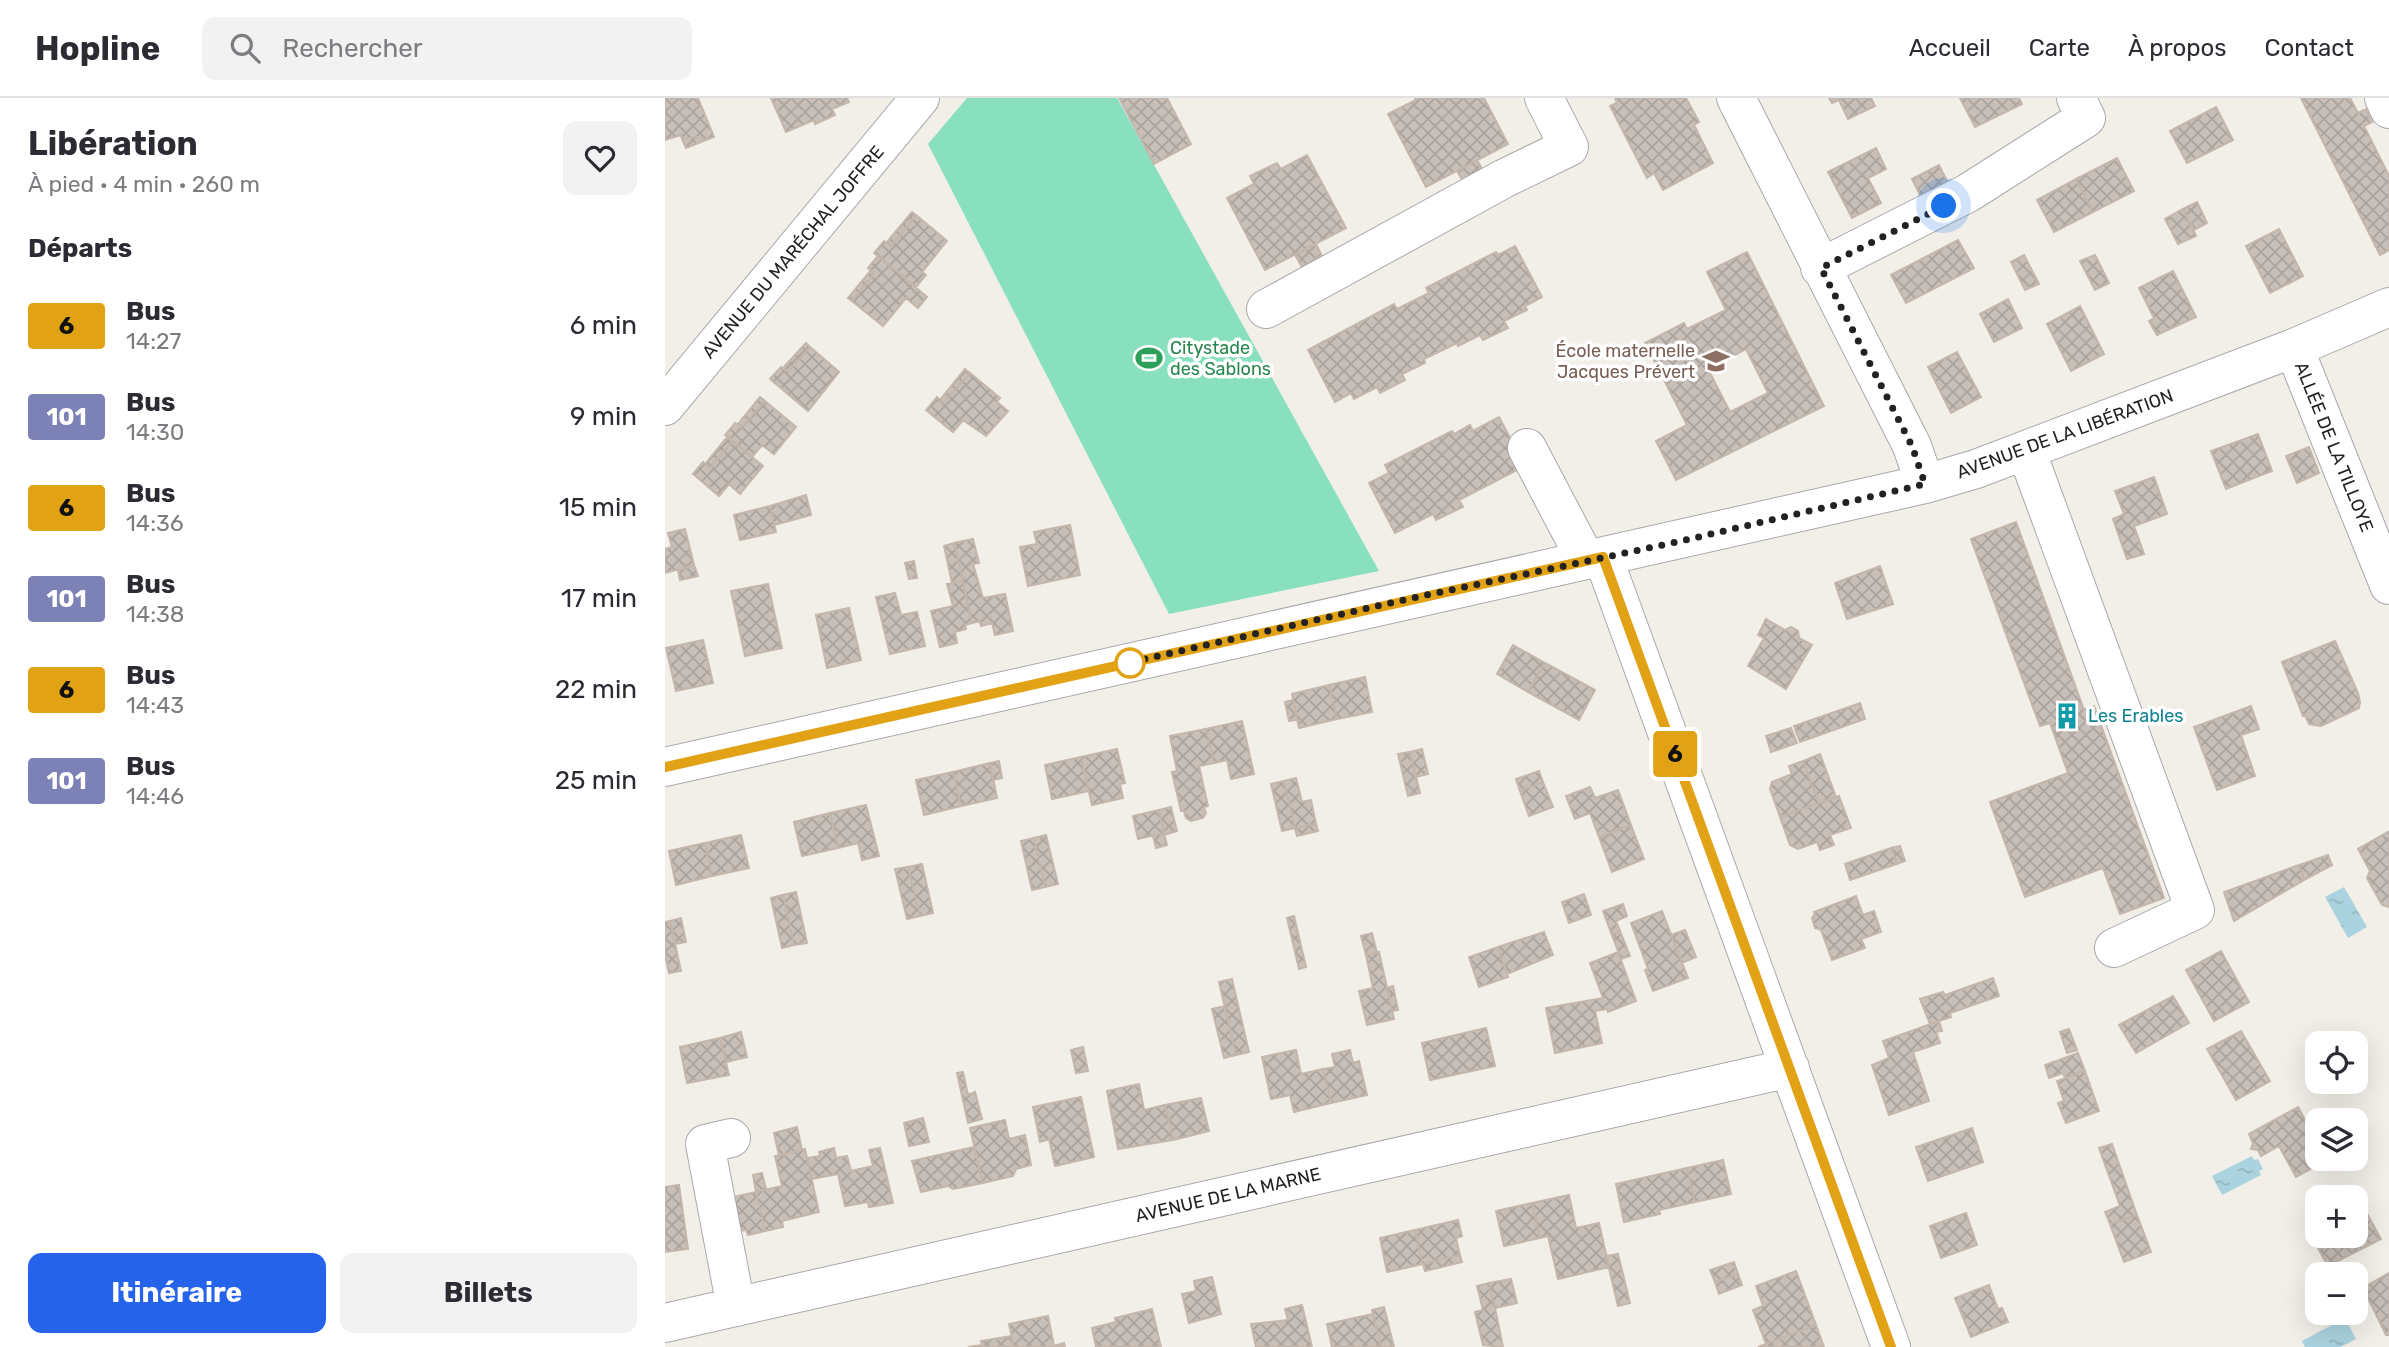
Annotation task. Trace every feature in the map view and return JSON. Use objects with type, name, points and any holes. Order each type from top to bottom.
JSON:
[{"type":"street","name":"AVENUE DU MARÉCHAL JOFFRE","points":[[665,406],[920,98]]},
{"type":"street","points":[[1266,309],[1505,177],[1569,147],[1544,98]]},
{"type":"street","points":[[1736,98],[1912,446],[1925,484]]},
{"type":"street","points":[[1821,268],[1968,193],[2087,118],[2076,98]]},
{"type":"street","points":[[2384,98],[2389,109]]},
{"type":"street","name":"AVENUE DE LA LIBÉRATION","points":[[665,767],[1677,542],[1925,484],[1976,469],[2294,348],[2389,307]]},
{"type":"street","name":"ALLÉE DE LA TILLOYE","points":[[2294,348],[2389,585]]},
{"type":"street","points":[[1527,448],[1594,559],[1790,1068],[1891,1347]]},
{"type":"street","points":[[2026,450],[2195,910],[2114,948]]},
{"type":"street","name":"AVENUE DE LA MARNE","points":[[665,1323],[1790,1068]]},
{"type":"street","points":[[731,1138],[705,1144],[736,1307]]},
{"type":"green space","name":"Citystade des Sablons","points":[[967,98],[1117,98],[1379,571],[1169,614],[928,144]]},
{"type":"water","points":[[2344,887],[2367,927],[2348,938],[2325,897]]},
{"type":"water","points":[[2252,1156],[2254,1160],[2258,1159],[2263,1169],[2259,1171],[2261,1175],[2222,1195],[2212,1176]]},
{"type":"water","points":[[2332,1325],[2349,1325],[2356,1339],[2341,1347],[2305,1347],[2302,1341]]},
{"type":"building","points":[[665,98],[698,98],[714,137],[706,140],[697,137],[682,139],[681,135],[665,140]]},
{"type":"building","points":[[771,98],[847,98],[849,102],[832,109],[835,115],[815,124],[814,120],[786,132]]},
{"type":"building","points":[[1119,98],[1167,98],[1191,144],[1154,164]]},
{"type":"building","points":[[1415,98],[1484,98],[1508,144],[1426,187],[1388,114],[1416,100]]},
{"type":"building","points":[[1615,98],[1686,98],[1699,122],[1694,125],[1713,163],[1663,190],[1654,173],[1647,178],[1610,106],[1617,103]]},
{"type":"building","points":[[1829,98],[1871,98],[1875,106],[1848,119],[1839,100],[1832,103]]},
{"type":"building","points":[[1960,98],[2019,98],[2022,104],[1975,127]]},
{"type":"building","points":[[2301,98],[2350,98],[2358,113],[2366,109],[2372,122],[2364,126],[2389,176],[2389,250],[2380,255]]},
{"type":"building","points":[[2216,107],[2233,140],[2187,163],[2170,131]]},
{"type":"building","points":[[697,137],[706,140],[686,148],[682,139]]},
{"type":"building","points":[[1876,148],[1886,169],[1868,178],[1881,203],[1852,218],[1828,172]]},
{"type":"building","points":[[1307,155],[1346,228],[1265,270],[1227,198],[1254,184],[1250,176],[1277,163],[1281,169]]},
{"type":"building","points":[[2117,158],[2134,191],[2093,212],[2076,179]]},
{"type":"building","points":[[1477,160],[1484,172],[1464,183],[1457,171]]},
{"type":"building","points":[[1939,165],[1948,183],[1921,197],[1912,179]]},
{"type":"building","points":[[2076,179],[2093,212],[2054,232],[2037,200]]},
{"type":"building","points":[[2197,202],[2207,223],[2194,230],[2183,209]]},
{"type":"building","points":[[2183,209],[2196,236],[2178,244],[2165,219]]},
{"type":"building","points":[[912,212],[916,215],[891,246],[887,242]]},
{"type":"building","points":[[916,215],[947,241],[922,272],[926,275],[916,287],[874,253],[884,241],[891,246]]},
{"type":"building","points":[[2279,229],[2303,276],[2270,293],[2246,246]]},
{"type":"building","points":[[1958,240],[1974,268],[1906,303],[1891,275]]},
{"type":"building","points":[[1316,244],[1322,256],[1302,267],[1295,255]]},
{"type":"building","points":[[1515,246],[1542,297],[1525,306],[1527,310],[1504,321],[1508,328],[1483,340],[1480,335],[1458,346],[1457,343],[1424,359],[1425,363],[1402,374],[1405,380],[1380,393],[1377,387],[1354,399],[1351,393],[1335,402],[1308,350],[1394,304],[1397,309],[1429,293],[1426,288],[1496,252],[1498,255]]},
{"type":"building","points":[[1747,252],[1824,406],[1676,480],[1656,441],[1687,425],[1645,343],[1684,323],[1687,329],[1726,310],[1707,272]],"holes":[[[1746,349],[1768,393],[1730,412],[1708,369]]]},
{"type":"building","points":[[2024,255],[2039,284],[2025,290],[2011,262]]},
{"type":"building","points":[[2095,255],[2109,283],[2095,290],[2080,261]]},
{"type":"building","points":[[878,256],[927,297],[918,308],[906,298],[883,326],[852,301],[874,274],[868,268]]},
{"type":"building","points":[[871,270],[874,274],[852,301],[848,298]]},
{"type":"building","points":[[2173,271],[2196,317],[2157,335],[2149,321],[2154,318],[2139,288]]},
{"type":"building","points":[[2008,299],[2022,328],[1994,342],[1980,314]]},
{"type":"building","points":[[2080,306],[2104,354],[2071,371],[2047,324]]},
{"type":"building","points":[[806,343],[810,347],[788,372],[783,368]]},
{"type":"building","points":[[810,347],[839,372],[808,411],[770,379],[781,367],[788,372]]},
{"type":"building","points":[[1957,352],[1981,397],[1951,413],[1928,367]]},
{"type":"building","points":[[965,369],[970,373],[943,403],[940,400]]},
{"type":"building","points":[[970,373],[1000,398],[997,402],[1008,411],[986,436],[963,420],[953,432],[926,410],[937,397],[943,403]]},
{"type":"building","points":[[760,397],[765,401],[742,427],[738,424]]},
{"type":"building","points":[[765,401],[796,427],[774,454],[762,445],[752,457],[725,435],[735,423],[742,427]]},
{"type":"building","points":[[1499,417],[1525,466],[1459,500],[1463,507],[1436,520],[1433,514],[1395,533],[1369,483],[1389,473],[1385,465],[1452,431],[1454,434],[1470,425],[1473,431]]},
{"type":"building","points":[[2258,434],[2272,471],[2226,489],[2211,451]]},
{"type":"building","points":[[728,436],[733,441],[710,468],[705,464]]},
{"type":"building","points":[[733,441],[763,466],[740,494],[729,484],[719,496],[693,474],[703,462],[710,468]]},
{"type":"building","points":[[2309,447],[2319,473],[2297,483],[2286,456]]},
{"type":"building","points":[[2154,477],[2167,514],[2134,526],[2144,554],[2127,559],[2113,519],[2124,514],[2115,491]]},
{"type":"building","points":[[806,495],[811,515],[774,525],[770,506]]},
{"type":"building","points":[[770,506],[776,532],[740,540],[734,515]]},
{"type":"building","name":"Les Erables","points":[[2016,522],[2084,710],[2094,706],[2164,898],[2120,914],[2103,868],[2025,897],[1990,802],[2068,773],[2050,723],[2040,726],[1971,539]]},
{"type":"building","points":[[1070,525],[1080,575],[1028,586],[1020,547],[1037,544],[1034,532]]},
{"type":"building","points":[[685,529],[694,565],[665,573],[665,549],[672,547],[668,533]]},
{"type":"building","points":[[973,539],[979,563],[973,564],[983,598],[1005,594],[1013,631],[995,635],[992,623],[981,626],[980,621],[972,623],[954,543]]},
{"type":"building","points":[[954,543],[963,581],[952,583],[944,546]]},
{"type":"building","points":[[914,561],[917,578],[909,579],[905,563]]},
{"type":"building","points":[[694,565],[698,576],[680,580],[678,570]]},
{"type":"building","points":[[1880,566],[1893,604],[1847,619],[1835,583]]},
{"type":"building","points":[[963,581],[972,623],[965,625],[966,629],[955,632],[957,643],[940,647],[931,611],[953,606],[947,584]]},
{"type":"building","points":[[768,584],[782,648],[745,656],[731,591]]},
{"type":"building","points":[[895,593],[901,615],[917,612],[925,646],[890,654],[876,597]]},
{"type":"building","points":[[849,608],[861,660],[827,668],[816,615]]},
{"type":"building","points":[[1766,619],[1785,630],[1791,627],[1798,631],[1799,638],[1812,645],[1786,689],[1748,666],[1764,638],[1758,635]]},
{"type":"building","points":[[703,640],[713,683],[676,691],[666,648]]},
{"type":"building","points":[[2335,641],[2358,693],[2359,708],[2321,726],[2309,724],[2305,715],[2303,716],[2282,662]]},
{"type":"building","points":[[1513,645],[1545,663],[1528,692],[1497,674]]},
{"type":"building","points":[[1545,663],[1595,690],[1579,720],[1528,692]]},
{"type":"building","points":[[1365,677],[1372,712],[1337,719],[1329,685]]},
{"type":"building","points":[[1329,685],[1337,719],[1299,728],[1292,694]]},
{"type":"building","points":[[1293,700],[1297,720],[1289,721],[1285,702]]},
{"type":"building","points":[[1860,703],[1865,719],[1800,742],[1794,726]]},
{"type":"building","points":[[2251,706],[2259,729],[2241,735],[2255,776],[2217,790],[2194,727]]},
{"type":"building","points":[[1242,721],[1254,774],[1231,779],[1227,760],[1214,763],[1206,729]]},
{"type":"building","points":[[1791,728],[1797,743],[1771,752],[1766,736]]},
{"type":"building","points":[[1206,729],[1214,763],[1199,766],[1208,806],[1204,807],[1206,813],[1203,818],[1191,821],[1186,818],[1184,811],[1181,811],[1172,772],[1177,771],[1170,736]]},
{"type":"building","points":[[1117,749],[1125,783],[1120,784],[1123,798],[1092,805],[1081,757]]},
{"type":"building","points":[[1422,749],[1428,774],[1415,777],[1410,752]]},
{"type":"building","points":[[1410,752],[1420,793],[1408,796],[1398,754]]},
{"type":"building","points":[[1820,754],[1836,797],[1819,803],[1803,761]]},
{"type":"building","points":[[1081,757],[1089,791],[1052,799],[1045,765]]},
{"type":"building","points":[[999,761],[1002,778],[993,780],[990,763]]},
{"type":"building","points":[[1803,761],[1819,803],[1780,817],[1770,789],[1772,782],[1792,774],[1789,766]]},
{"type":"building","points":[[990,763],[997,798],[961,806],[953,772]]},
{"type":"building","points":[[1539,771],[1543,782],[1520,791],[1516,779]]},
{"type":"building","points":[[953,772],[961,806],[924,815],[916,780]]},
{"type":"building","points":[[1296,778],[1302,802],[1311,800],[1316,824],[1295,828],[1284,781]]},
{"type":"building","points":[[1284,781],[1295,828],[1282,831],[1271,784]]},
{"type":"building","points":[[1543,782],[1553,807],[1529,816],[1520,791]]},
{"type":"building","points":[[1590,787],[1595,798],[1618,790],[1631,825],[1599,837],[1590,813],[1575,819],[1566,796]]},
{"type":"building","points":[[1839,796],[1851,828],[1830,835],[1834,845],[1820,850],[1817,842],[1798,849],[1790,845],[1780,817]]},
{"type":"building","points":[[866,805],[879,856],[862,860],[858,843],[838,848],[830,813]]},
{"type":"building","points":[[1171,807],[1177,831],[1164,835],[1159,810]]},
{"type":"building","points":[[1159,810],[1164,833],[1138,839],[1133,816]]},
{"type":"building","points":[[830,813],[838,848],[802,856],[794,822]]},
{"type":"building","points":[[1316,824],[1318,831],[1297,836],[1295,828]]},
{"type":"building","points":[[1631,825],[1644,859],[1612,872],[1599,837]]},
{"type":"building","points":[[2388,832],[2389,907],[2382,905],[2367,878],[2370,871],[2358,849]]},
{"type":"building","points":[[1164,833],[1167,845],[1156,848],[1153,836]]},
{"type":"building","points":[[741,835],[749,868],[712,876],[705,843]]},
{"type":"building","points":[[1046,835],[1058,884],[1045,887],[1034,838]]},
{"type":"building","points":[[1034,838],[1045,887],[1032,890],[1021,841]]},
{"type":"building","points":[[705,843],[712,876],[676,885],[669,851]]},
{"type":"building","points":[[1900,846],[1905,861],[1897,864],[1891,848]]},
{"type":"building","points":[[1891,848],[1897,864],[1850,880],[1845,864]]},
{"type":"building","points":[[2328,855],[2332,865],[2304,880],[2299,865]]},
{"type":"building","points":[[922,864],[933,913],[920,916],[908,867]]},
{"type":"building","points":[[2299,865],[2304,880],[2234,921],[2224,892]]},
{"type":"building","points":[[908,867],[920,916],[907,919],[895,869]]},
{"type":"building","points":[[796,892],[807,943],[794,945],[783,895]]},
{"type":"building","points":[[1584,894],[1591,915],[1569,923],[1562,902]]},
{"type":"building","points":[[783,895],[794,945],[782,948],[771,898]]},
{"type":"building","points":[[1856,896],[1863,915],[1874,911],[1881,932],[1861,939],[1865,948],[1832,960],[1821,930],[1815,928],[1812,918],[1814,912]]},
{"type":"building","points":[[1623,904],[1627,916],[1616,921],[1620,931],[1612,935],[1603,911]]},
{"type":"building","points":[[1662,911],[1688,978],[1653,991],[1631,923]]},
{"type":"building","points":[[1294,916],[1306,967],[1299,969],[1287,918]]},
{"type":"building","points":[[681,918],[686,942],[675,944],[670,921]]},
{"type":"building","points":[[670,921],[681,971],[669,973],[665,956],[665,922]]},
{"type":"building","points":[[1685,930],[1696,957],[1682,963],[1671,935]]},
{"type":"building","points":[[1620,931],[1630,956],[1621,959],[1612,935]]},
{"type":"building","points":[[1544,932],[1553,955],[1507,974],[1498,947]]},
{"type":"building","points":[[1372,933],[1377,953],[1366,955],[1361,936]]},
{"type":"building","points":[[1498,947],[1508,977],[1479,987],[1469,957]]},
{"type":"building","points":[[2221,951],[2249,1002],[2214,1021],[2186,970]]},
{"type":"building","points":[[1379,952],[1394,1019],[1367,1025],[1359,991],[1373,988],[1366,955]]},
{"type":"building","points":[[1618,952],[1636,1001],[1608,1012],[1607,1009],[1595,1011],[1602,1043],[1555,1053],[1546,1008],[1603,998],[1590,963]]},
{"type":"building","points":[[1993,978],[1999,996],[1950,1013],[1951,1017],[1930,1024],[1920,999],[1943,992],[1945,995]]},
{"type":"building","points":[[1232,979],[1249,1052],[1236,1055],[1219,982]]},
{"type":"building","points":[[1393,986],[1398,1010],[1392,1011],[1387,988]]},
{"type":"building","points":[[2173,996],[2189,1023],[2136,1053],[2119,1025]]},
{"type":"building","points":[[1225,1006],[1236,1055],[1224,1058],[1212,1009]]},
{"type":"building","points":[[1939,1021],[1942,1031],[1936,1032],[1940,1043],[1913,1052],[1929,1101],[1889,1115],[1872,1065],[1889,1058],[1883,1041]]},
{"type":"building","points":[[1486,1028],[1495,1066],[1430,1080],[1422,1043]]},
{"type":"building","points":[[2069,1029],[2077,1050],[2067,1053],[2060,1032]]},
{"type":"building","points":[[2241,1031],[2270,1081],[2236,1100],[2207,1049]]},
{"type":"building","points":[[741,1032],[747,1057],[726,1062],[720,1038]]},
{"type":"building","points":[[720,1038],[729,1075],[687,1083],[680,1047]]},
{"type":"building","points":[[1083,1047],[1088,1071],[1076,1073],[1071,1050]]},
{"type":"building","points":[[1296,1050],[1301,1074],[1323,1069],[1331,1103],[1294,1112],[1290,1095],[1271,1099],[1262,1057]]},
{"type":"building","points":[[1350,1050],[1353,1063],[1359,1061],[1367,1095],[1331,1103],[1323,1069],[1335,1067],[1332,1054]]},
{"type":"building","points":[[2078,1053],[2085,1071],[2065,1078],[2063,1073],[2049,1078],[2045,1065]]},
{"type":"building","points":[[2085,1071],[2099,1111],[2066,1123],[2058,1103],[2064,1101],[2057,1081]]},
{"type":"building","points":[[963,1072],[968,1095],[975,1092],[982,1119],[968,1123],[957,1073]]},
{"type":"building","points":[[1139,1084],[1144,1110],[1165,1105],[1173,1140],[1118,1149],[1107,1091]]},
{"type":"building","points":[[1081,1097],[1094,1157],[1055,1166],[1049,1139],[1040,1142],[1033,1107]]},
{"type":"building","points":[[1201,1098],[1209,1131],[1173,1140],[1165,1105]]},
{"type":"building","points":[[2298,1107],[2305,1120],[2307,1171],[2296,1177],[2279,1146],[2261,1156],[2258,1150],[2251,1149],[2253,1143],[2249,1134]]},
{"type":"building","points":[[923,1118],[929,1142],[909,1146],[904,1123]]},
{"type":"building","points":[[1005,1120],[1009,1139],[1025,1135],[1031,1165],[1016,1169],[1013,1176],[983,1183],[970,1128]]},
{"type":"building","points":[[797,1127],[802,1150],[779,1156],[774,1133]]},
{"type":"building","points":[[1972,1128],[1983,1162],[1928,1181],[1916,1147]]},
{"type":"building","points":[[2112,1144],[2137,1215],[2110,1224],[2105,1212],[2120,1206],[2099,1148]]},
{"type":"building","points":[[974,1147],[983,1183],[921,1192],[912,1161]]},
{"type":"building","points":[[834,1148],[836,1158],[847,1156],[851,1171],[873,1166],[869,1150],[880,1148],[893,1203],[869,1207],[868,1202],[845,1206],[838,1174],[811,1179],[807,1158],[820,1156],[819,1152]]},
{"type":"building","points":[[805,1149],[819,1212],[782,1221],[783,1227],[765,1231],[756,1192],[782,1186],[775,1156]]},
{"type":"building","points":[[1723,1160],[1731,1194],[1695,1202],[1687,1168]]},
{"type":"building","points":[[1687,1168],[1695,1202],[1624,1222],[1616,1184]]},
{"type":"building","points":[[762,1173],[766,1189],[756,1192],[753,1175]]},
{"type":"building","points":[[679,1185],[688,1249],[665,1252],[665,1187]]},
{"type":"building","points":[[756,1192],[765,1231],[748,1235],[746,1230],[739,1231],[734,1197]]},
{"type":"building","points":[[1569,1195],[1576,1228],[1599,1223],[1609,1267],[1558,1279],[1548,1236],[1540,1238],[1532,1203]]},
{"type":"building","points":[[1532,1203],[1540,1238],[1504,1246],[1496,1211]]},
{"type":"building","points":[[1966,1213],[1977,1245],[1941,1258],[1930,1226]]},
{"type":"building","points":[[2137,1215],[2151,1252],[2124,1262],[2110,1224]]},
{"type":"building","points":[[2368,1215],[2381,1239],[2368,1246]]},
{"type":"building","points":[[1458,1220],[1462,1236],[1456,1238],[1460,1255],[1423,1264],[1415,1230]]},
{"type":"building","points":[[1415,1230],[1423,1264],[1387,1272],[1380,1238]]},
{"type":"building","points":[[2363,1248],[2336,1262],[2326,1262],[2319,1250]]},
{"type":"building","points":[[1618,1254],[1630,1303],[1618,1306],[1606,1256]]},
{"type":"building","points":[[1460,1255],[1462,1262],[1425,1271],[1423,1264]]},
{"type":"building","points":[[1734,1262],[1738,1274],[1715,1282],[1710,1270]]},
{"type":"building","points":[[1796,1271],[1816,1325],[1766,1344],[1753,1310],[1763,1306],[1756,1286]]},
{"type":"building","points":[[2389,1273],[2389,1335],[2386,1335],[2368,1298],[2368,1285]]},
{"type":"building","points":[[1738,1274],[1742,1285],[1719,1294],[1715,1282]]},
{"type":"building","points":[[1212,1277],[1221,1314],[1189,1323],[1182,1294],[1196,1291],[1194,1281]]},
{"type":"building","points":[[1511,1279],[1517,1303],[1495,1308],[1489,1283]]},
{"type":"building","points":[[1489,1283],[1503,1347],[1483,1345],[1475,1312],[1483,1310],[1477,1286]]},
{"type":"building","points":[[1989,1285],[1998,1309],[2002,1308],[2008,1322],[1971,1337],[1955,1298]]},
{"type":"building","points":[[1302,1305],[1312,1347],[1256,1347],[1251,1324],[1288,1320],[1285,1309]]},
{"type":"building","points":[[1384,1307],[1394,1347],[1381,1347],[1372,1310]]},
{"type":"building","points":[[1152,1309],[1161,1347],[1096,1347],[1092,1328],[1116,1322],[1115,1318]]},
{"type":"building","points":[[1373,1314],[1381,1347],[1332,1347],[1327,1324]]},
{"type":"building","points":[[1048,1316],[1054,1346],[1064,1343],[1065,1347],[1014,1347],[1009,1324]]},
{"type":"building","points":[[1816,1325],[1824,1347],[1758,1347],[1766,1344]]},
{"type":"building","points":[[1012,1336],[1014,1347],[968,1347],[982,1345],[981,1341]]},
{"type":"bus line","name":"6","points":[[665,767],[1603,557],[1891,1347]]},
{"type":"place","name":"Citystade des Sablons","points":[[1149,358]]},
{"type":"place","name":"École maternelle Jacques Prévert","points":[[1716,361]]},
{"type":"place","name":"Les Erables","points":[[2067,716]]},
{"type":"route","points":[[1130,663],[1119,665],[1408,599],[1677,542],[1925,484],[1912,446],[1821,268],[1944,206]]}]
